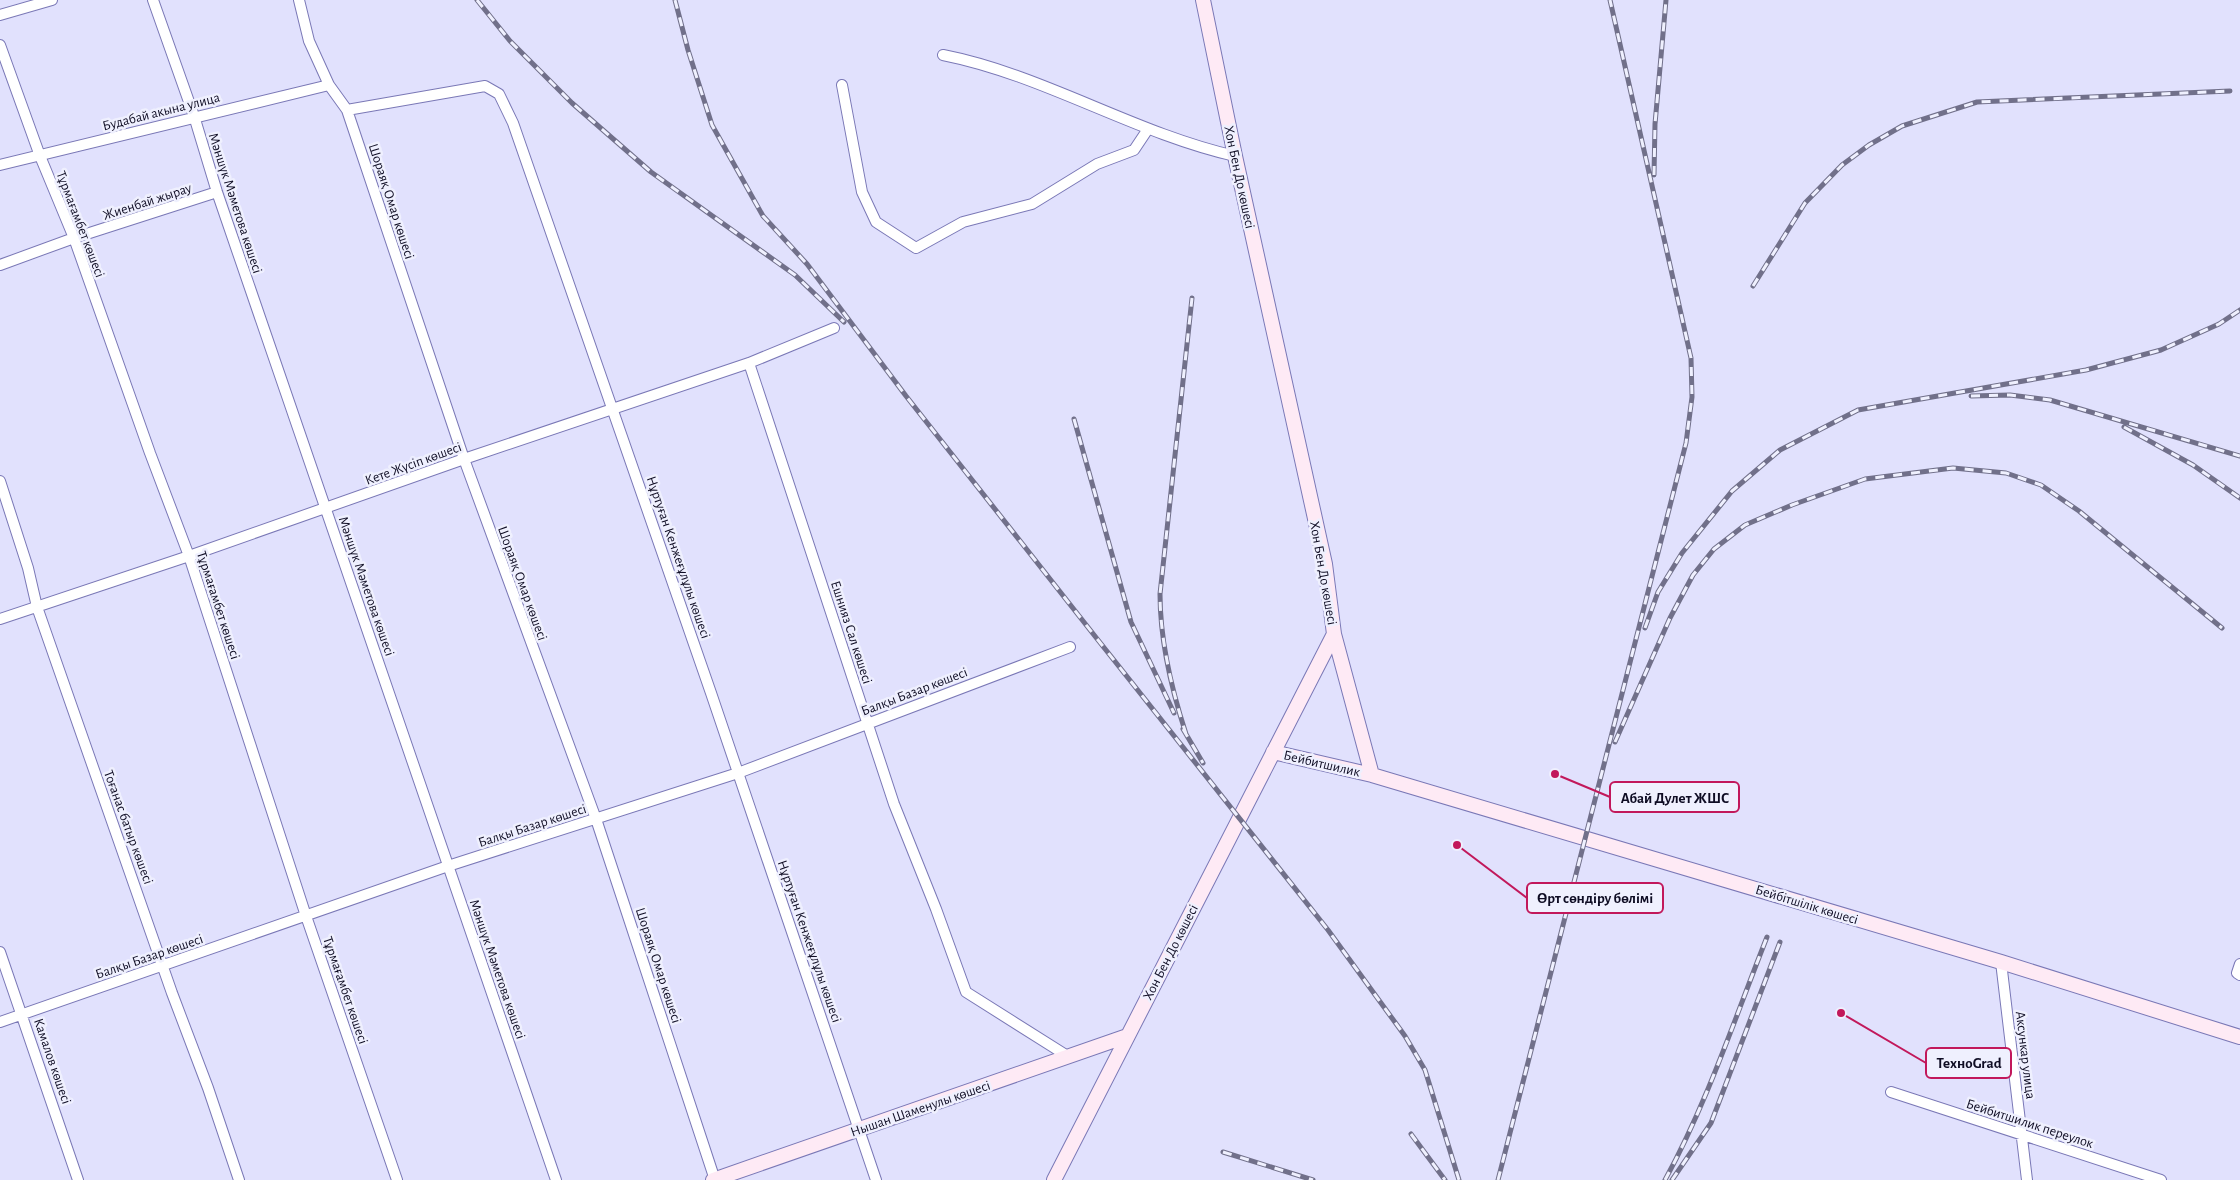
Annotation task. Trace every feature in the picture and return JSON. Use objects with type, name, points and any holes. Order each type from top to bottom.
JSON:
[{"type":"street","points":[[0,15],[52,0]]},
{"type":"street","name":"Мәншүк Мәметова көшесі","points":[[153,0],[556,1180]]},
{"type":"street","name":"Шораяқ Омар көшесі","points":[[299,0],[309,41],[329,85],[347,110],[464,459],[596,819],[714,1180]]},
{"type":"street","name":"Хон Бен До көшесі","points":[[1054,1180],[1334,634],[1325,564],[1234,156],[1203,0]]},
{"type":"street","name":"Тұрмағамбет көшесі","points":[[0,45],[40,156],[74,238],[146,444],[189,556],[306,916],[397,1180]]},
{"type":"street","points":[[943,55],[977,61],[1148,130],[1206,150],[1234,156]]},
{"type":"street","name":"Будабай акына улица","points":[[0,165],[194,116],[329,85]]},
{"type":"street","points":[[842,85],[862,192],[876,222],[916,248],[962,222],[1032,204],[1097,164],[1134,150],[1148,130]]},
{"type":"street","name":"Нұртуған Кенжеғұлұлы көшесі","points":[[347,110],[485,86],[498,94],[513,123],[614,410],[876,1180]]},
{"type":"street","name":"Жиенбай жырау","points":[[0,265],[74,238],[217,192]]},
{"type":"street","name":"Кете Жүсіп көшесі","points":[[0,619],[189,556],[464,459],[749,363],[834,328]]},
{"type":"street","name":"Ешнияз Сал көшесі","points":[[749,363],[894,804],[936,909],[966,992],[1069,1057]]},
{"type":"street","name":"Тоғанас батыр көшесі","points":[[0,480],[28,568],[37,606],[239,1180]]},
{"type":"street","points":[[1334,634],[1372,775]]},
{"type":"street","name":"Балқы Базар көшесі","points":[[0,1022],[448,866],[738,772],[1070,647]]},
{"type":"street","name":"Бейбитшилик","points":[[1273,752],[1372,775]]},
{"type":"street","name":"Бейбітшілік көшесі","points":[[1372,775],[2001,962],[2240,1037]]},
{"type":"street","name":"Камалов көшесі","points":[[0,952],[78,1180]]},
{"type":"street","name":"Аксункар улица","points":[[2001,962],[2027,1180]]},
{"type":"street","points":[[2240,964],[2237,973],[2240,975]]},
{"type":"street","name":"Нышан Шаменулы көшесі","points":[[714,1180],[1127,1036]]},
{"type":"street","name":"Бейбитшилик переулок","points":[[1891,1092],[2161,1180]]},
{"type":"railway","points":[[477,0],[510,41],[572,103],[651,172],[795,275],[844,322]]},
{"type":"railway","points":[[675,0],[688,50],[712,125],[763,216],[807,264],[906,396],[1328,930],[1405,1036],[1425,1070],[1459,1180]]},
{"type":"railway","points":[[1498,1180],[1686,443],[1692,397],[1691,358],[1610,0]]},
{"type":"railway","points":[[1654,175],[1655,124],[1666,0]]},
{"type":"railway","points":[[1753,286],[1805,203],[1842,165],[1869,145],[1902,126],[1977,102],[2230,91]]},
{"type":"railway","points":[[1186,734],[1168,665],[1162,629],[1160,594],[1192,298]]},
{"type":"railway","points":[[1645,628],[1658,592],[1682,553],[1732,491],[1780,450],[1858,410],[2086,370],[2161,350],[2219,324],[2240,310]]},
{"type":"railway","points":[[1971,396],[2010,395],[2050,400],[2240,456]]},
{"type":"railway","points":[[1074,419],[1131,622],[1174,713]]},
{"type":"railway","points":[[2124,427],[2193,465],[2240,498]]},
{"type":"railway","points":[[1615,742],[1670,618],[1693,575],[1714,549],[1745,525],[1792,505],[1865,479],[1953,468],[2006,473],[2041,485],[2079,511],[2222,628]]},
{"type":"railway","points":[[1183,729],[1203,763]]},
{"type":"railway","points":[[1665,1180],[1707,1091],[1767,937]]},
{"type":"railway","points":[[1672,1180],[1711,1123],[1780,942]]},
{"type":"railway","points":[[1411,1134],[1445,1180]]},
{"type":"railway","points":[[1223,1152],[1313,1180]]},
{"type":"place","name":"Абай Дулет ЖШС","points":[[1555,774]]},
{"type":"place","name":"Өрт сөндіру бөлімі","points":[[1457,845]]},
{"type":"place","name":"ТехноGrad","points":[[1841,1013]]}]
